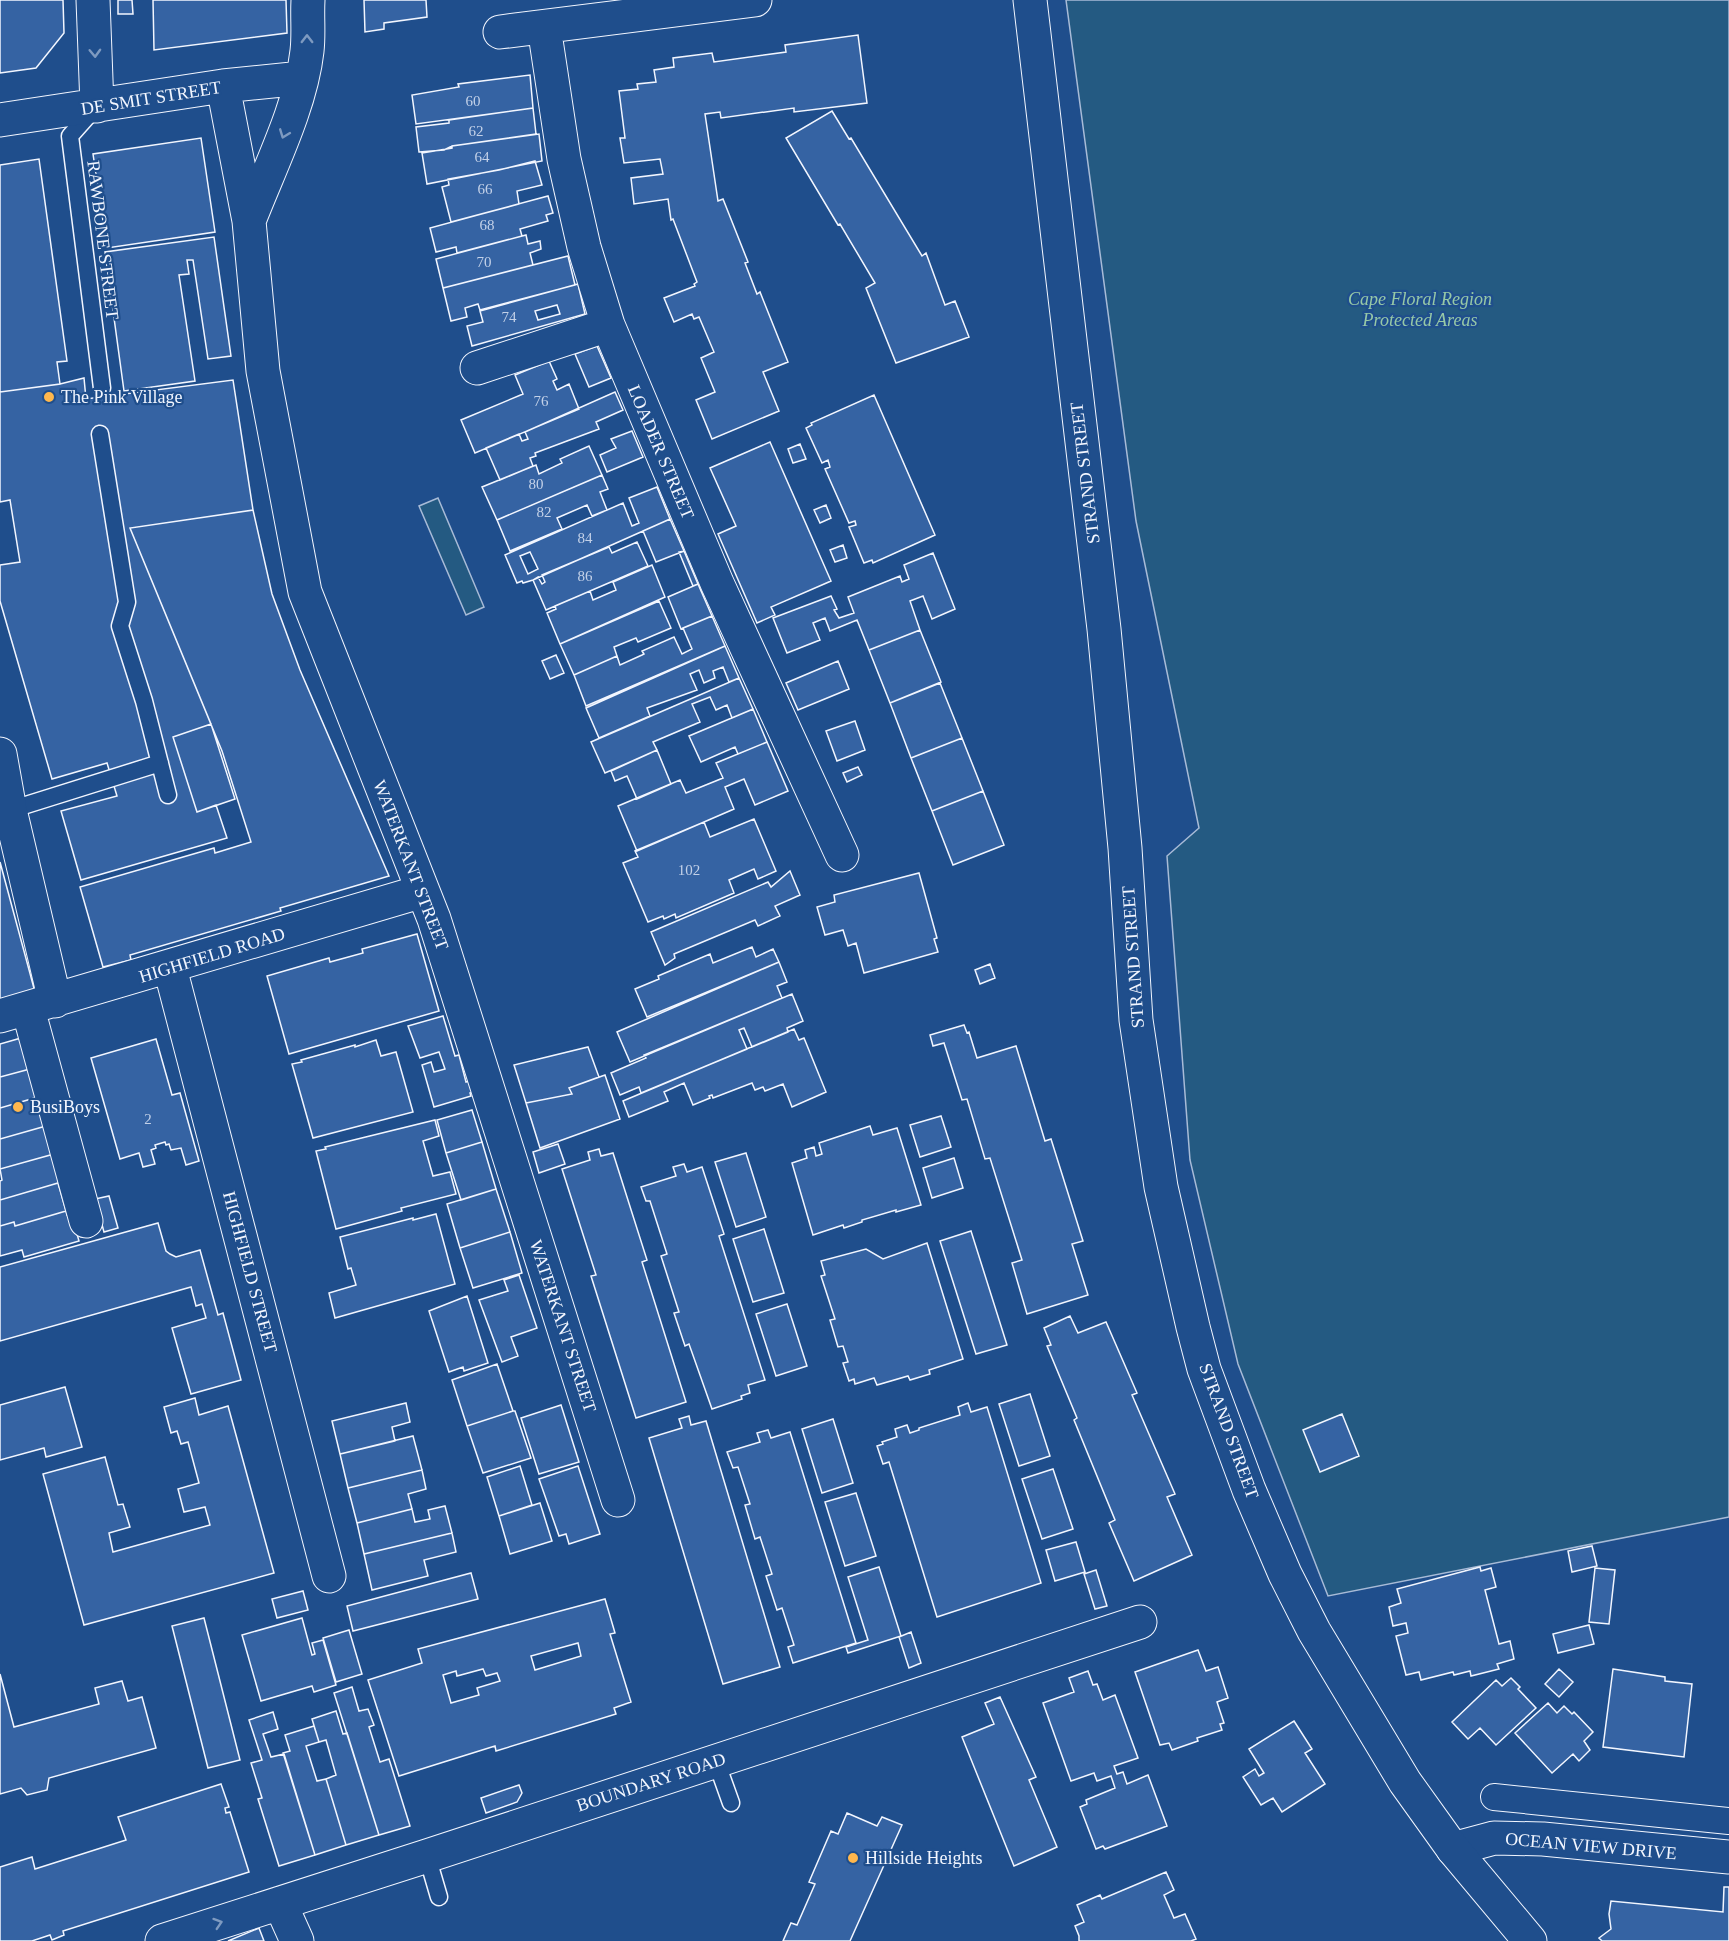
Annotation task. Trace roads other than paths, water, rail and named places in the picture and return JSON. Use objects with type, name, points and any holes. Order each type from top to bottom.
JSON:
[{"type":"street","points":[[93,0],[97,106]]},
{"type":"street","name":"WATERKANT STREET","points":[[249,221],[290,116],[302,78],[307,50],[308,0]]},
{"type":"street","points":[[500,32],[544,27],[608,10],[755,0]]},
{"type":"street","name":"STRAND STREET","points":[[1030,0],[1104,629],[1125,848],[1136,1020],[1149,1114],[1172,1239],[1204,1369],[1249,1490],[1285,1574],[1314,1630],[1405,1782],[1453,1849],[1530,1941]]},
{"type":"street","name":"LOADER STREET","points":[[544,27],[564,159],[584,247],[608,325],[717,583],[842,855]]},
{"type":"street","name":"DE SMIT STREET","points":[[0,120],[223,86],[302,78]]},
{"type":"street","name":"WATERKANT STREET","points":[[223,86],[249,221],[262,371],[305,592],[434,919],[618,1500]]},
{"type":"street","points":[[477,368],[608,325]]},
{"type":"street","points":[[0,754],[10,810],[28,1009],[86,1221]]},
{"type":"street","name":"HIGHFIELD ROAD","points":[[28,1009],[423,891]]},
{"type":"street","name":"HIGHFIELD STREET","points":[[170,968],[329,1576]]},
{"type":"street","name":"BOUNDARY ROAD","points":[[162,1941],[1140,1622]]},
{"type":"street","points":[[1494,1797],[1729,1821]]},
{"type":"street","name":"OCEAN VIEW DRIVE","points":[[1453,1849],[1494,1838],[1543,1839],[1729,1857]]},
{"type":"street","points":[[280,1903],[297,1941]]},
{"type":"lane","name":"RAWBONE STREET","points":[[97,106],[70,136],[102,388]]},
{"type":"lane","points":[[100,434],[127,602],[120,626],[144,702],[168,795]]},
{"type":"lane","points":[[10,810],[160,763]]},
{"type":"lane","points":[[716,1761],[731,1803]]},
{"type":"lane","points":[[427,1856],[439,1897]]},
{"type":"place","name":"The Pink Village","points":[[49,397]]},
{"type":"place","name":"BusiBoys","points":[[18,1107]]},
{"type":"place","name":"Hillside Heights","points":[[853,1858]]},
{"type":"park label","name":"Cape Floral Region Protected Areas","points":[[1420,309]]}]
